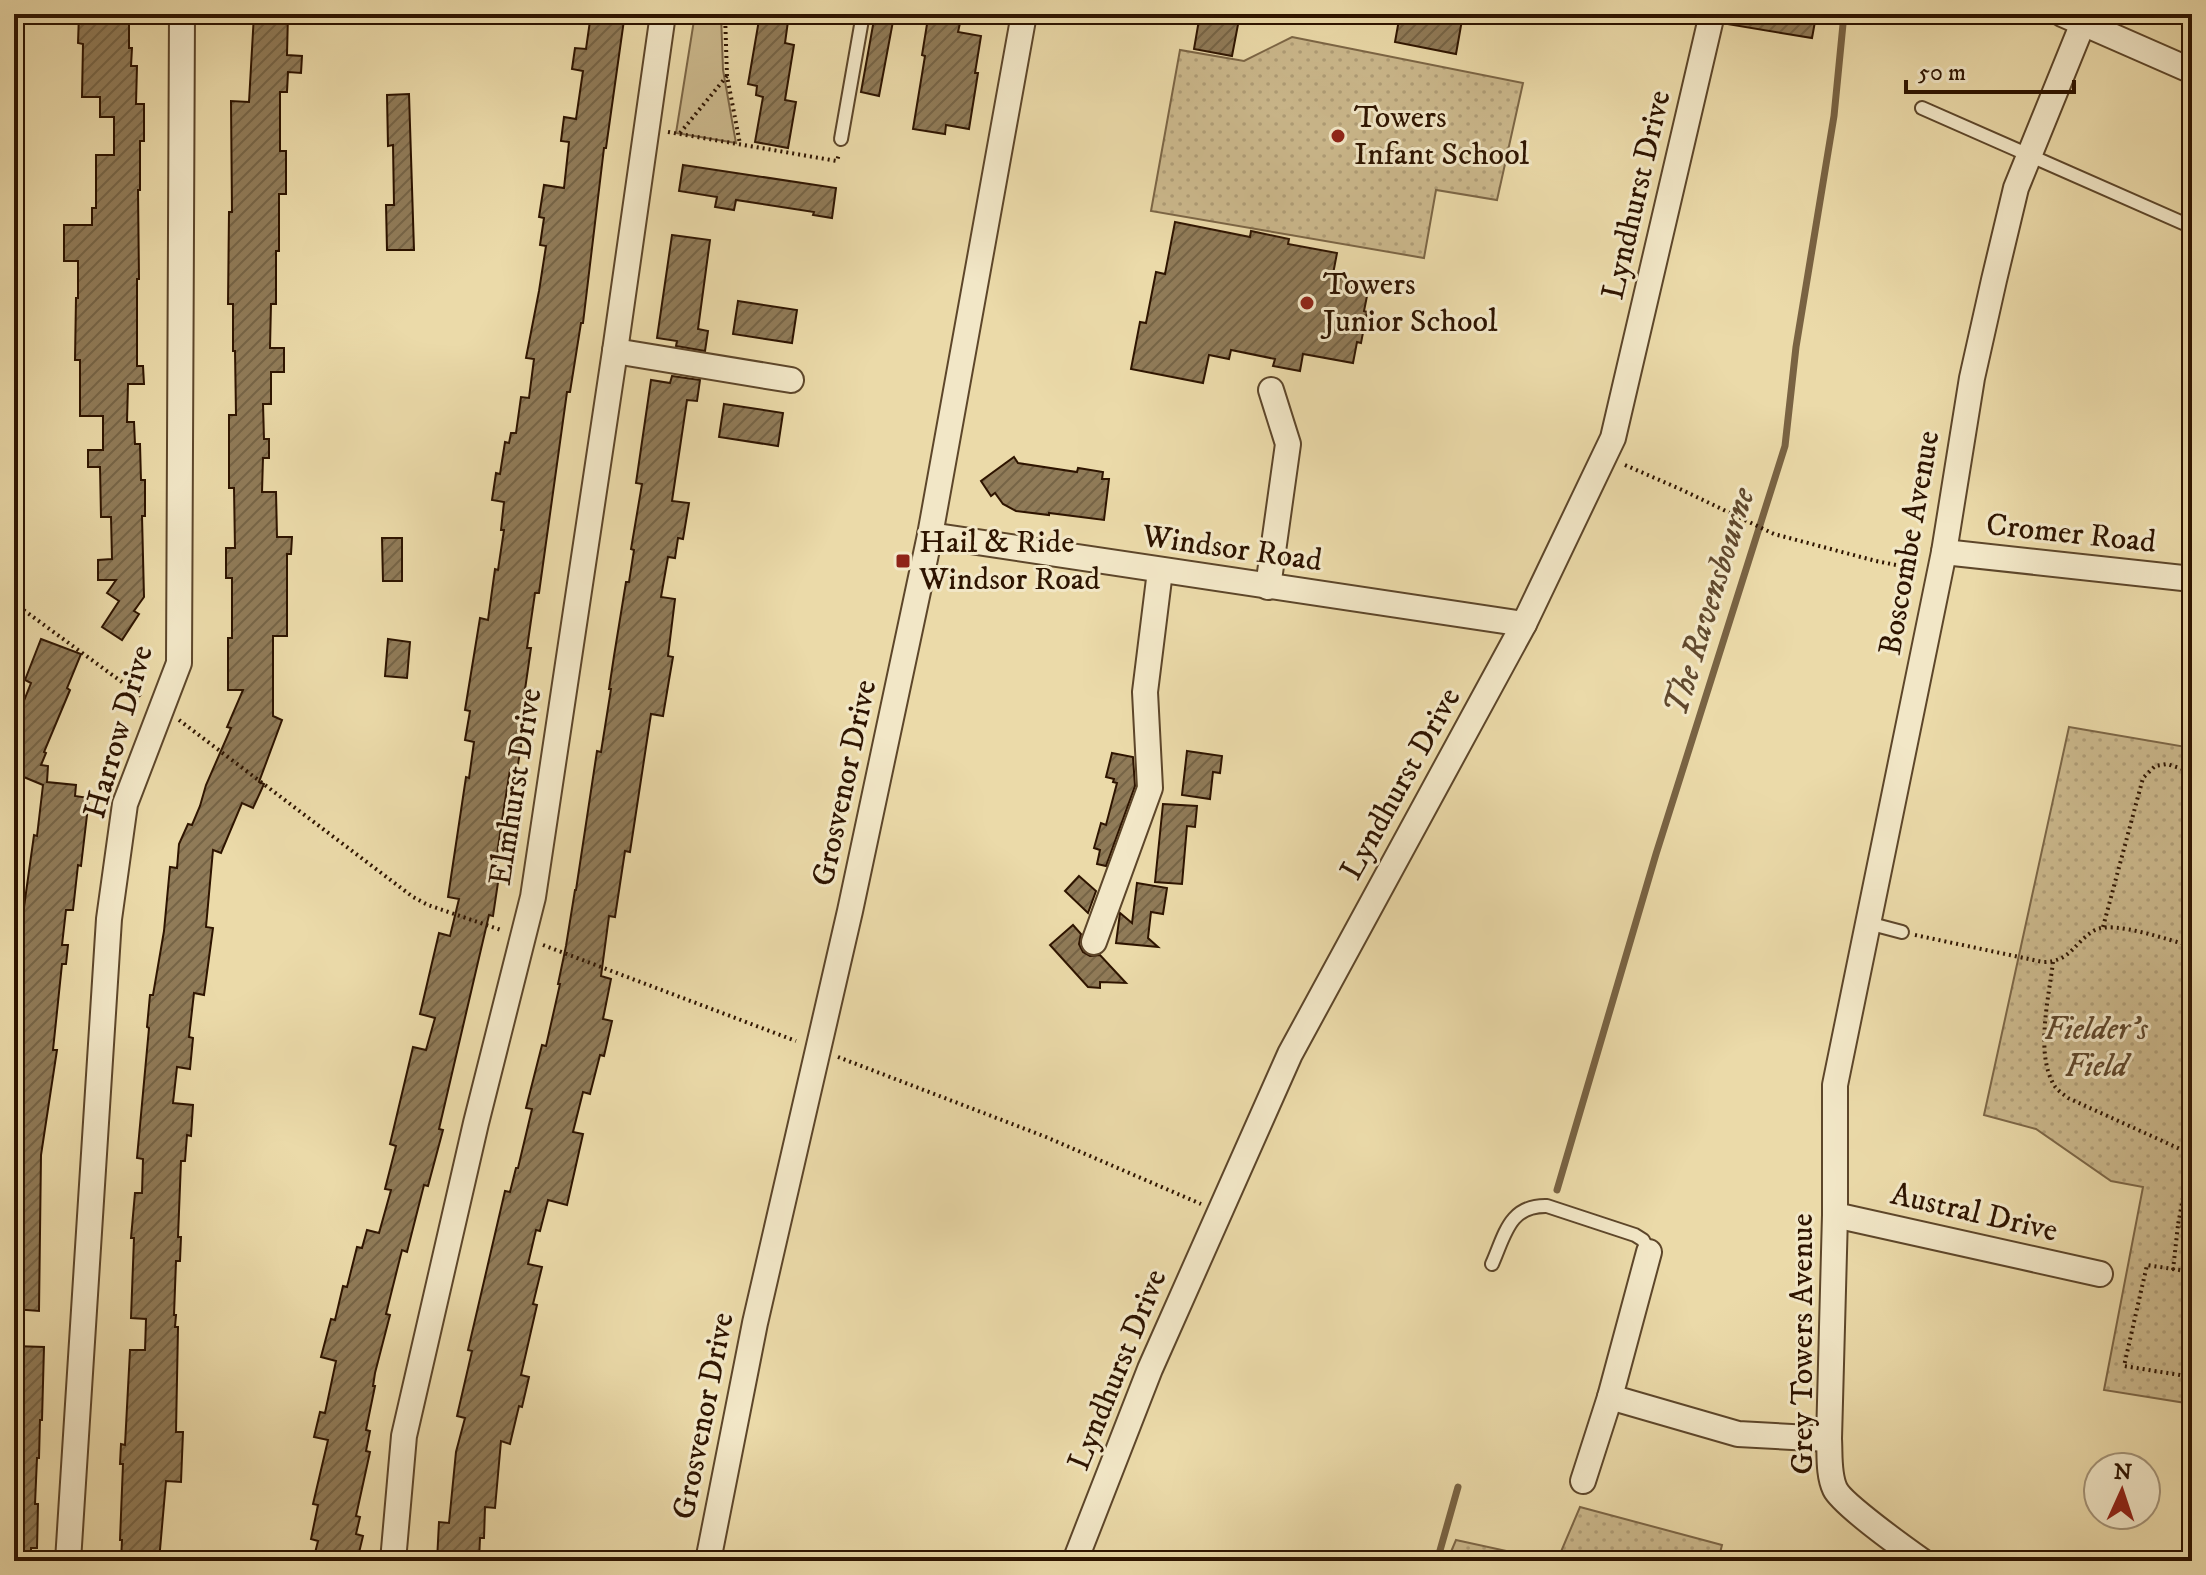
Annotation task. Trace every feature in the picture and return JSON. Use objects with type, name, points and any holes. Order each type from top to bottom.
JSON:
[{"type":"street","name":"Harrow Drive","points":[[68,1561],[109,919],[125,804],[179,663],[182,14]]},
{"type":"street","name":"Elmhurst Drive","points":[[393,1561],[404,1436],[476,1123],[533,897],[663,14]]},
{"type":"street","name":"Lyndhurst Drive","points":[[1075,1561],[1150,1369],[1290,1054],[1524,624],[1613,438],[1712,14]]},
{"type":"street","name":"Grosvenor Drive","points":[[708,1561],[755,1323],[850,911],[930,535],[1020,15]]},
{"type":"street","points":[[2072,19],[2192,71]]},
{"type":"street","name":"Boscombe Avenue","points":[[1835,1085],[1941,563],[1972,378],[2016,188],[2072,19]]},
{"type":"street","points":[[615,351],[791,380]]},
{"type":"street","points":[[1268,587],[1288,444],[1271,390]]},
{"type":"street","name":"Windsor Road","points":[[930,535],[1524,624]]},
{"type":"street","name":"Cromer Road","points":[[1941,563],[2192,579]]},
{"type":"street","points":[[1094,942],[1150,788],[1145,692],[1160,571]]},
{"type":"street","name":"Grey Towers Avenue","points":[[1835,1085],[1831,1473],[1835,1490],[1847,1503],[1922,1561]]},
{"type":"street","name":"Austral Drive","points":[[1835,1215],[2100,1274]]},
{"type":"street","points":[[1583,1481],[1610,1397],[1649,1252]]},
{"type":"street","points":[[1610,1397],[1738,1434],[1829,1439]]},
{"type":"lane","points":[[841,139],[863,14]]},
{"type":"lane","points":[[1922,108],[2192,227]]},
{"type":"lane","points":[[1868,923],[1902,932]]},
{"type":"lane","points":[[1492,1264],[1514,1216],[1533,1206],[1547,1206],[1635,1235],[1643,1240],[1649,1252]]},
{"type":"path","points":[[725,14],[727,76],[740,144]]},
{"type":"path","points":[[679,134],[727,76]]},
{"type":"path","points":[[646,128],[837,161],[841,139]]},
{"type":"path","points":[[1604,457],[1774,534],[1876,561],[1941,563]]},
{"type":"path","points":[[14,603],[161,711],[178,719],[413,897],[428,905],[523,937],[1046,1137],[1220,1212]]},
{"type":"path","points":[[2103,927],[2143,778],[2155,766],[2167,764],[2192,772]]},
{"type":"path","points":[[1902,932],[2043,962],[2064,958],[2093,931],[2103,927],[2192,946]]},
{"type":"path","points":[[2053,962],[2044,1046],[2045,1061],[2055,1088],[2068,1098],[2191,1154],[2173,1270]]},
{"type":"path","points":[[2178,1225],[2192,1228]]},
{"type":"path","points":[[2192,1272],[2147,1265],[2124,1366],[2192,1377]]},
{"type":"green space","points":[[695,14],[721,14],[723,70],[736,143],[676,133]]},
{"type":"green space","name":"Towers Infant School","points":[[1292,37],[1523,83],[1497,200],[1436,190],[1424,258],[1151,211],[1180,50],[1244,61]]},
{"type":"green space","name":"Fielder's Field","points":[[2069,727],[2192,748],[2192,1404],[2104,1390],[2143,1187],[2111,1181],[2036,1129],[1984,1115]]},
{"type":"green space","points":[[1580,1507],[1722,1545],[1718,1561],[1557,1561]]},
{"type":"green space","points":[[1456,1540],[1553,1561],[1447,1561]]},
{"type":"building","points":[[79,14],[114,14],[114,24],[129,24],[131,66],[137,66],[136,104],[144,104],[144,141],[140,141],[138,190],[137,366],[143,366],[144,384],[128,384],[127,422],[134,422],[135,444],[140,444],[141,480],[145,480],[145,516],[142,516],[144,597],[134,611],[139,614],[122,640],[102,627],[119,601],[107,593],[116,580],[98,580],[98,560],[112,559],[111,517],[101,517],[100,467],[88,467],[88,450],[103,450],[103,416],[80,416],[80,360],[75,360],[78,261],[64,261],[64,225],[92,225],[92,208],[96,208],[96,155],[114,155],[114,117],[100,117],[100,97],[82,97],[83,44],[78,43]]},
{"type":"building","points":[[254,14],[288,14],[287,55],[302,56],[301,73],[288,72],[287,92],[280,92],[280,151],[286,151],[286,194],[279,194],[276,304],[271,304],[270,348],[284,348],[284,372],[271,372],[271,404],[263,404],[264,439],[269,439],[269,458],[263,458],[262,492],[276,492],[277,537],[292,537],[291,554],[287,554],[287,636],[273,636],[273,716],[282,720],[259,782],[264,784],[253,808],[242,803],[221,853],[213,850],[206,927],[213,928],[204,995],[194,993],[189,1037],[193,1038],[190,1069],[177,1067],[173,1103],[193,1105],[191,1136],[187,1135],[185,1161],[181,1161],[180,1261],[176,1261],[174,1315],[175,1327],[178,1327],[176,1432],[183,1432],[181,1482],[166,1481],[159,1561],[121,1561],[123,1464],[120,1464],[121,1444],[125,1445],[130,1350],[145,1350],[146,1319],[131,1318],[134,1238],[131,1238],[135,1193],[142,1193],[143,1159],[137,1158],[150,995],[153,995],[164,931],[170,867],[177,868],[179,844],[200,806],[243,690],[228,690],[232,578],[226,578],[226,548],[235,548],[234,488],[229,488],[229,415],[236,415],[233,304],[228,304],[229,212],[232,212],[231,101],[249,102]]},
{"type":"building","points":[[591,14],[624,14],[624,20],[604,148],[583,323],[570,392],[567,392],[539,593],[535,593],[527,648],[531,648],[518,738],[522,739],[517,771],[510,770],[495,868],[500,869],[493,916],[489,915],[428,1186],[424,1185],[407,1252],[402,1250],[386,1314],[390,1315],[375,1373],[366,1430],[370,1431],[366,1451],[370,1452],[356,1516],[360,1517],[356,1534],[363,1536],[357,1561],[313,1561],[318,1541],[311,1539],[318,1505],[313,1504],[328,1440],[314,1437],[320,1412],[325,1413],[336,1361],[321,1357],[331,1319],[335,1320],[343,1286],[347,1287],[357,1247],[362,1248],[367,1230],[379,1233],[391,1190],[385,1189],[396,1146],[390,1144],[413,1047],[426,1050],[435,1018],[420,1014],[439,933],[450,936],[459,899],[448,897],[474,742],[465,740],[470,711],[465,710],[480,618],[488,620],[504,530],[501,530],[504,502],[492,500],[496,473],[500,474],[505,442],[509,443],[511,433],[516,433],[521,397],[529,398],[534,359],[526,358],[546,246],[540,245],[544,218],[539,217],[544,185],[564,188],[569,142],[561,141],[564,117],[576,119],[583,71],[572,69],[575,48],[586,49]]},
{"type":"building","points":[[760,14],[789,14],[785,43],[794,45],[785,100],[796,102],[788,148],[755,142],[763,97],[756,95],[757,86],[748,84]]},
{"type":"building","points":[[875,14],[894,16],[879,96],[861,92]]},
{"type":"building","points":[[1200,14],[1240,14],[1232,56],[1194,49]]},
{"type":"building","points":[[1400,14],[1455,14],[1454,18],[1462,20],[1456,54],[1395,42]]},
{"type":"building","points":[[1728,14],[1816,16],[1812,38],[1727,24]]},
{"type":"building","points":[[928,18],[960,23],[958,32],[981,36],[969,129],[946,125],[945,134],[913,129]]},
{"type":"building","points":[[409,94],[414,250],[387,250],[386,205],[394,205],[393,145],[388,146],[387,95]]},
{"type":"building","points":[[683,165],[836,188],[832,218],[813,215],[814,212],[736,200],[734,210],[715,207],[717,197],[679,191]]},
{"type":"building","points":[[1175,222],[1250,237],[1251,231],[1289,239],[1288,244],[1337,253],[1333,274],[1348,277],[1346,286],[1368,291],[1361,343],[1357,342],[1353,363],[1303,354],[1300,371],[1273,366],[1275,359],[1231,350],[1229,359],[1209,355],[1203,383],[1131,369],[1140,322],[1146,323],[1156,272],[1165,274]]},
{"type":"building","points":[[672,235],[710,240],[698,329],[708,331],[705,351],[676,346],[677,341],[657,338]]},
{"type":"building","points":[[738,301],[797,310],[792,343],[733,334]]},
{"type":"building","points":[[672,376],[700,380],[697,401],[687,400],[672,501],[689,503],[683,539],[678,538],[675,558],[668,557],[661,597],[675,599],[668,656],[673,657],[663,716],[651,714],[630,852],[625,851],[615,917],[609,916],[601,976],[611,979],[603,1019],[612,1021],[604,1056],[600,1055],[590,1094],[583,1092],[573,1132],[583,1134],[567,1205],[548,1200],[540,1231],[536,1230],[528,1264],[542,1267],[521,1375],[529,1377],[510,1444],[501,1441],[495,1508],[485,1507],[484,1538],[480,1538],[479,1561],[437,1561],[439,1522],[449,1523],[456,1452],[465,1418],[457,1416],[472,1351],[468,1350],[505,1191],[510,1192],[518,1168],[532,1109],[526,1108],[542,1045],[546,1046],[560,984],[597,751],[601,752],[626,582],[629,582],[634,550],[631,549],[642,484],[636,483],[651,380],[670,383]]},
{"type":"building","points":[[724,404],[783,413],[778,446],[719,437]]},
{"type":"building","points":[[1014,457],[1018,463],[1077,472],[1078,468],[1103,472],[1102,479],[1109,479],[1104,520],[1016,511],[1003,504],[995,493],[991,496],[981,481]]},
{"type":"building","points":[[382,538],[402,538],[402,581],[383,581]]},
{"type":"building","points":[[41,639],[81,654],[41,765],[48,766],[47,782],[76,785],[75,796],[89,798],[73,910],[66,910],[62,945],[68,945],[66,964],[62,964],[53,1050],[57,1050],[41,1155],[39,1311],[14,1309],[14,955],[17,955],[22,906],[34,835],[37,836],[43,785],[14,773],[14,726],[31,683],[25,680]]},
{"type":"building","points":[[388,639],[410,642],[407,678],[385,676]]},
{"type":"building","points":[[1187,751],[1222,756],[1220,773],[1213,772],[1210,799],[1182,795]]},
{"type":"building","points":[[1112,753],[1133,757],[1135,786],[1106,866],[1097,864],[1100,850],[1094,848],[1101,823],[1106,825],[1117,783],[1106,777]]},
{"type":"building","points":[[1163,804],[1197,806],[1195,827],[1187,826],[1182,884],[1155,882]]},
{"type":"building","points":[[1079,876],[1096,891],[1088,913],[1065,891]]},
{"type":"building","points":[[1137,883],[1167,888],[1163,914],[1151,912],[1148,938],[1158,947],[1116,943],[1120,913],[1132,923]]},
{"type":"building","points":[[1073,925],[1081,934],[1079,944],[1083,952],[1090,956],[1100,955],[1126,983],[1100,982],[1100,988],[1088,987],[1050,945]]},
{"type":"building","points":[[14,1346],[44,1347],[35,1504],[38,1504],[37,1548],[31,1548],[31,1556],[14,1556]]},
{"type":"waterway","name":"The Ravensbourne","points":[[1557,1190],[1656,854],[1785,446],[1796,347],[1834,116],[1844,14]]},
{"type":"waterway","name":"The Ravensbourne","points":[[1437,1561],[1458,1487]]},
{"type":"place","name":"Towers Infant School","points":[[1338,136]]},
{"type":"place","name":"Towers Junior School","points":[[1307,303]]},
{"type":"place","name":"Hail & Ride Windsor Road","points":[[903,561]]}]
